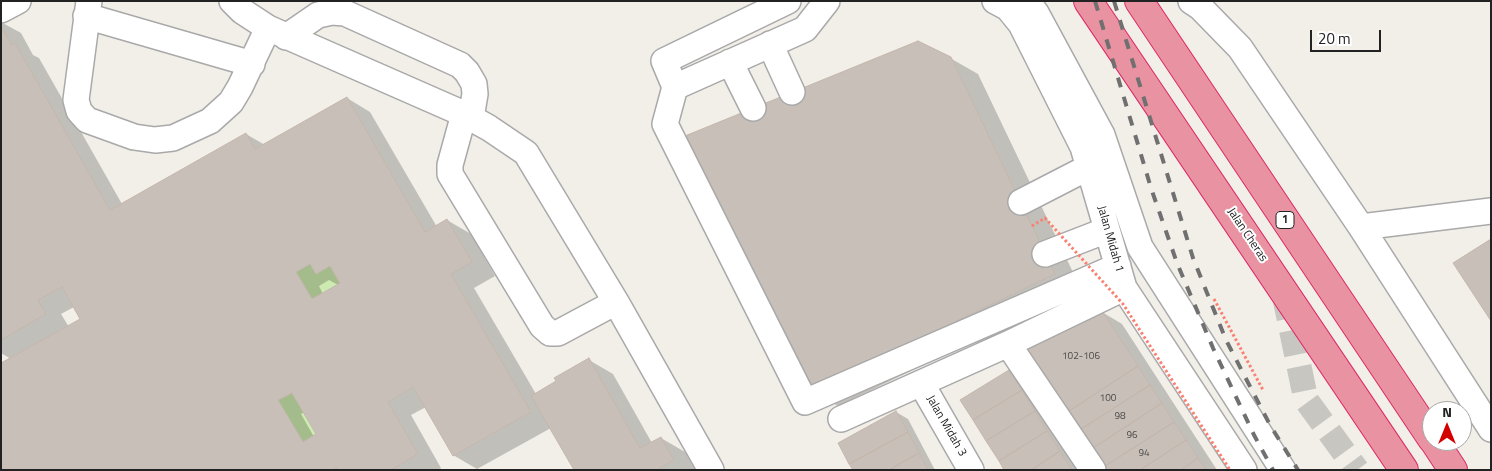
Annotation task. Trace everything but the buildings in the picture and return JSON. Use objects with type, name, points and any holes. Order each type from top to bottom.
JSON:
[{"type":"highway","name":"Jalan Cheras","points":[[1088,1],[1404,470]]},
{"type":"highway","name":"1","points":[[1139,1],[1422,424]]},
{"type":"highway","name":"1","points":[[1440,451],[1453,470]]},
{"type":"street","points":[[1,10],[18,1]]},
{"type":"street","points":[[232,1],[242,12],[277,32],[467,116],[489,128],[526,153],[616,302],[711,470]]},
{"type":"street","points":[[788,1],[664,61],[675,87],[665,124],[805,402],[1121,277]]},
{"type":"street","points":[[675,87],[805,29],[827,1]]},
{"type":"street","name":"Jalan Midah 1","points":[[996,1],[1008,8],[1021,24],[1083,147],[1121,277],[1244,470]]},
{"type":"street","name":"Jalan Midah 1","points":[[1027,1],[1036,14],[1102,135],[1140,247],[1283,470]]},
{"type":"street","points":[[1191,1],[1200,7],[1240,48],[1361,227],[1491,429]]},
{"type":"street","points":[[252,64],[88,9],[76,100],[79,111],[87,120],[134,137],[155,140],[173,138],[210,121],[231,102],[252,64],[277,32],[318,15],[332,12],[346,13],[460,65],[467,72],[474,84],[475,94],[450,165],[450,174],[542,326],[550,333],[558,333],[616,302]]},
{"type":"street","points":[[770,44],[792,92]]},
{"type":"street","points":[[730,62],[753,108]]},
{"type":"street","points":[[1021,202],[1089,167]]},
{"type":"street","points":[[1361,227],[1491,211]]},
{"type":"street","points":[[1046,254],[1107,230]]},
{"type":"street","points":[[841,419],[1008,344],[1121,277]]},
{"type":"street","points":[[1008,344],[1093,470]]},
{"type":"street","name":"Jalan Midah 3","points":[[922,383],[971,470]]},
{"type":"path","points":[[1032,226],[1045,218],[1123,304],[1230,470]]},
{"type":"path","points":[[1214,298],[1265,393]]},
{"type":"green space","points":[[310,264],[330,266],[340,283],[312,299],[296,272]]},
{"type":"green space","points":[[292,393],[316,434],[303,442],[278,400]]},
{"type":"tunnel","points":[[1284,294],[1306,400],[1357,470]]},
{"type":"railway","points":[[1095,1],[1151,188],[1177,263],[1213,348],[1254,435],[1273,470]]},
{"type":"railway","points":[[1114,1],[1193,258],[1226,340],[1270,425],[1298,470]]}]
